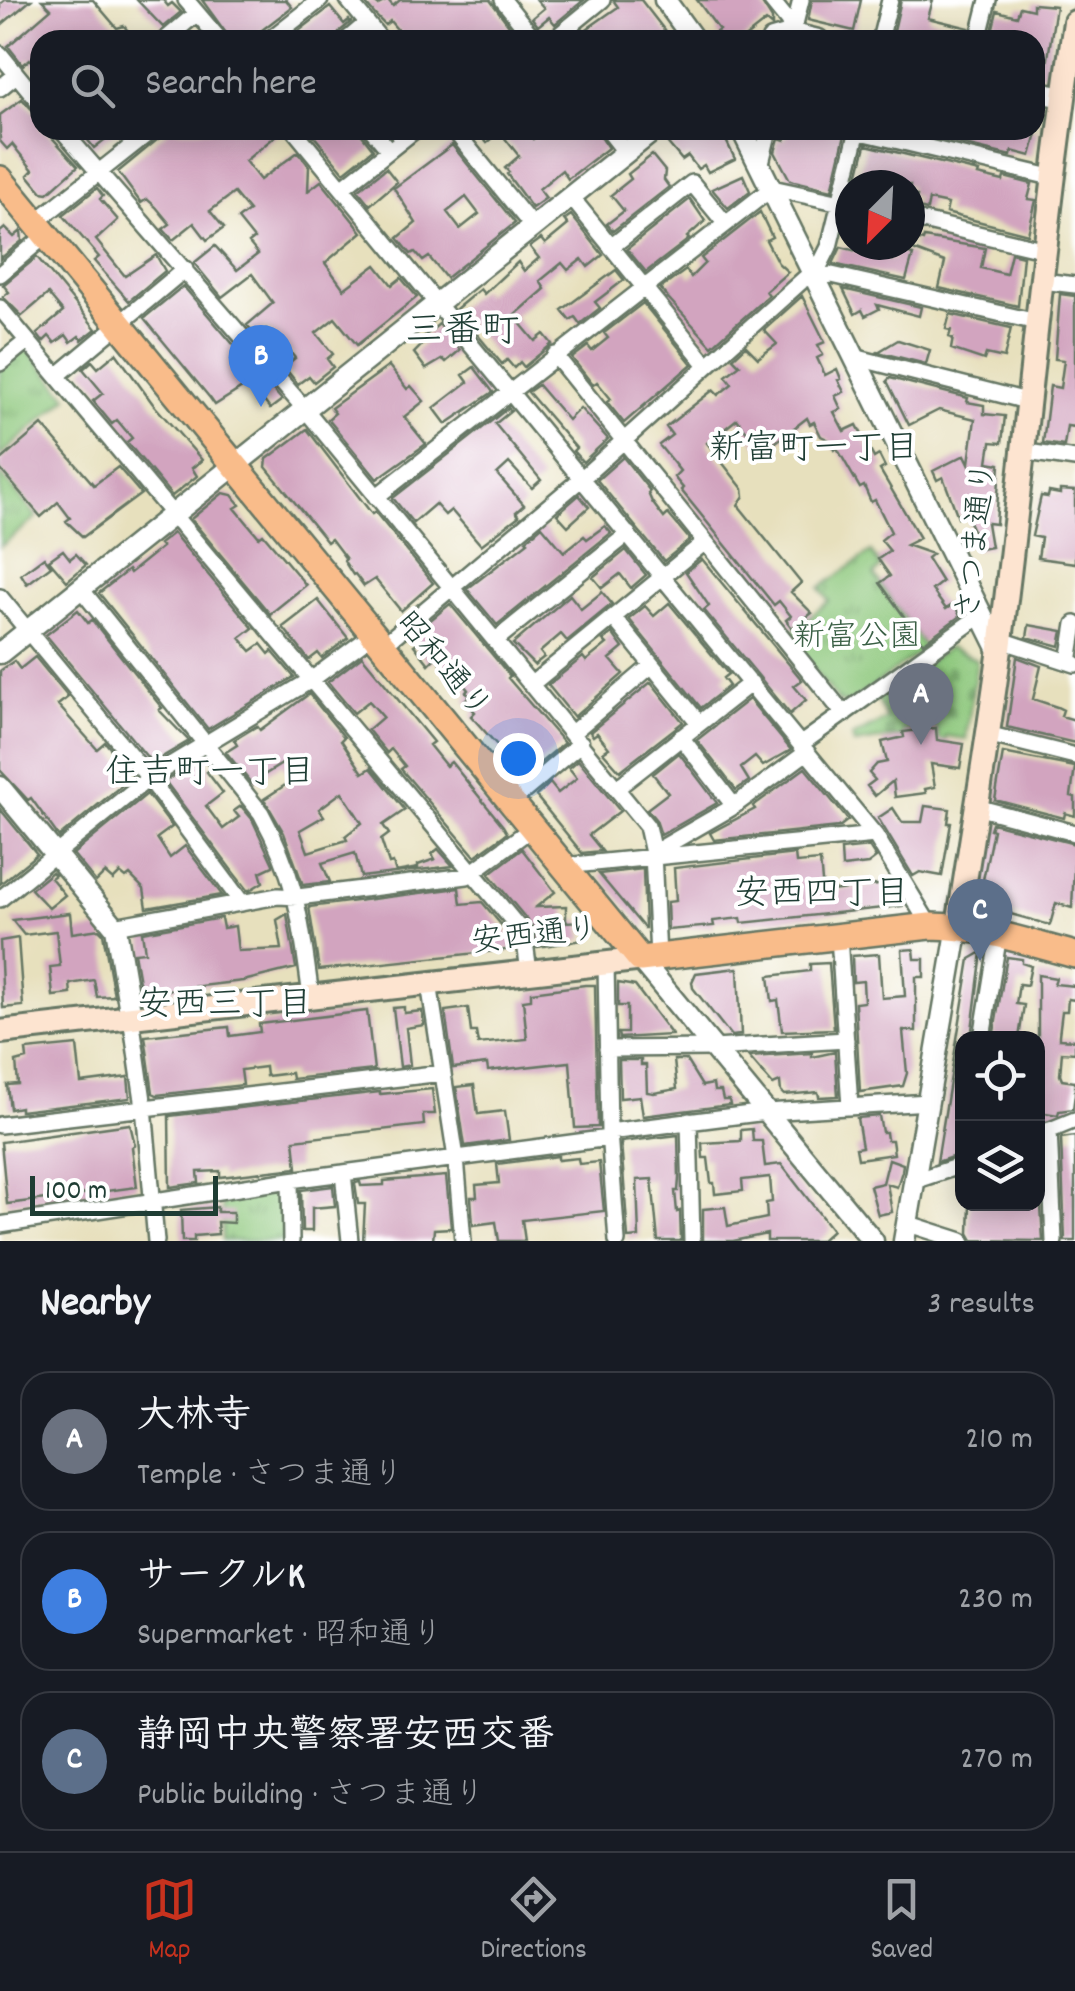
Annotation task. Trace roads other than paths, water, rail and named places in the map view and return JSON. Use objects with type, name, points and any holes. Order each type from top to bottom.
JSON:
[{"type":"highway","name":"昭和通り","points":[[0,179],[532,828],[649,958]]},
{"type":"highway","points":[[958,926],[1075,955]]},
{"type":"main road","name":"さつま通り","points":[[958,926],[1000,646],[1020,452],[1069,98],[1075,22]]},
{"type":"main road","name":"安西通り","points":[[0,1032],[839,936],[958,926]]},
{"type":"street","points":[[282,30],[320,0]]},
{"type":"street","points":[[348,0],[373,30]]},
{"type":"street","points":[[503,0],[527,30]]},
{"type":"street","points":[[565,30],[602,0]]},
{"type":"street","points":[[666,0],[687,30]]},
{"type":"street","points":[[771,0],[790,30]]},
{"type":"street","points":[[794,30],[801,0]]},
{"type":"street","points":[[882,30],[890,0]]},
{"type":"street","points":[[980,30],[988,0]]},
{"type":"street","points":[[173,30],[192,6],[212,30]]},
{"type":"street","points":[[359,30],[367,23]]},
{"type":"street","points":[[0,54],[30,91]]},
{"type":"street","points":[[0,88],[16,75]]},
{"type":"street","points":[[70,140],[305,408],[647,826],[653,856],[649,958]]},
{"type":"street","points":[[0,274],[97,172],[139,140]]},
{"type":"street","points":[[302,140],[875,835],[930,926]]},
{"type":"street","points":[[380,140],[389,150]]},
{"type":"street","points":[[342,188],[402,140]]},
{"type":"street","points":[[462,140],[534,226]]},
{"type":"street","points":[[616,140],[626,152]]},
{"type":"street","points":[[0,653],[641,140]]},
{"type":"street","points":[[747,140],[981,615],[1000,646],[1072,663],[1075,624]]},
{"type":"street","points":[[760,167],[767,140]]},
{"type":"street","points":[[851,170],[856,140]]},
{"type":"street","points":[[896,140],[1055,178]]},
{"type":"street","points":[[612,247],[692,183],[725,224]]},
{"type":"street","points":[[376,497],[772,188],[835,201]]},
{"type":"street","points":[[571,196],[708,365]]},
{"type":"street","points":[[925,222],[1046,250]]},
{"type":"street","points":[[814,277],[835,231]]},
{"type":"street","points":[[57,376],[185,269]]},
{"type":"street","points":[[0,900],[149,778],[377,640],[452,588],[581,479],[795,284],[832,275],[1037,322]]},
{"type":"street","points":[[1042,281],[1075,285]]},
{"type":"street","points":[[0,308],[524,934],[529,972]]},
{"type":"street","points":[[0,363],[28,340]]},
{"type":"street","points":[[554,355],[844,714]]},
{"type":"street","points":[[854,357],[1027,401]]},
{"type":"street","points":[[1020,452],[1075,459]]},
{"type":"street","points":[[496,640],[628,534]]},
{"type":"street","points":[[532,683],[705,542]]},
{"type":"street","points":[[80,589],[260,813],[279,846],[298,897],[311,997]]},
{"type":"street","points":[[0,597],[149,778],[242,903]]},
{"type":"street","points":[[653,856],[734,806],[844,714],[981,615]]},
{"type":"street","points":[[613,617],[699,723]]},
{"type":"street","points":[[511,802],[652,665]]},
{"type":"street","points":[[617,788],[751,683]]},
{"type":"street","points":[[988,734],[1075,756]]},
{"type":"street","points":[[681,736],[734,806]]},
{"type":"street","points":[[0,787],[114,926],[119,939],[144,1107],[156,1241]]},
{"type":"street","points":[[976,807],[1075,833]]},
{"type":"street","points":[[114,926],[278,896],[298,897],[474,874],[532,828]]},
{"type":"street","points":[[564,866],[875,835]]},
{"type":"street","name":"さつま通り","points":[[907,1232],[958,926]]},
{"type":"street","points":[[983,1031],[1000,934]]},
{"type":"street","points":[[839,936],[850,1107]]},
{"type":"street","name":"昭和通り","points":[[649,958],[714,1048],[873,1241]]},
{"type":"street","points":[[606,963],[609,1135],[617,1241]]},
{"type":"street","points":[[430,983],[456,1158],[463,1241]]},
{"type":"street","points":[[607,1050],[846,1040]]},
{"type":"street","points":[[0,1126],[442,1074]]},
{"type":"street","points":[[0,1224],[689,1122],[766,1112],[930,1102]]},
{"type":"street","points":[[1045,1132],[1075,1120]]},
{"type":"street","points":[[689,1122],[692,1241]]},
{"type":"street","points":[[1045,1143],[1054,1241]]},
{"type":"street","points":[[917,1180],[955,1164]]},
{"type":"street","points":[[343,1173],[350,1241]]},
{"type":"street","points":[[290,1180],[291,1241]]},
{"type":"street","points":[[907,1232],[962,1241]]},
{"type":"place","name":"サークルK","points":[[261,407]]},
{"type":"place","name":"大林寺","points":[[921,745]]},
{"type":"place","name":"静岡中央警察署安西交番","points":[[980,961]]},
{"type":"district","name":"三番町","points":[[462,333]]},
{"type":"district","name":"新富町一丁目","points":[[814,451]]},
{"type":"district","name":"住吉町一丁目","points":[[210,775]]},
{"type":"district","name":"安西四丁目","points":[[822,896]]},
{"type":"district","name":"安西三丁目","points":[[225,1007]]},
{"type":"park label","name":"新富公園","points":[[857,639]]}]
